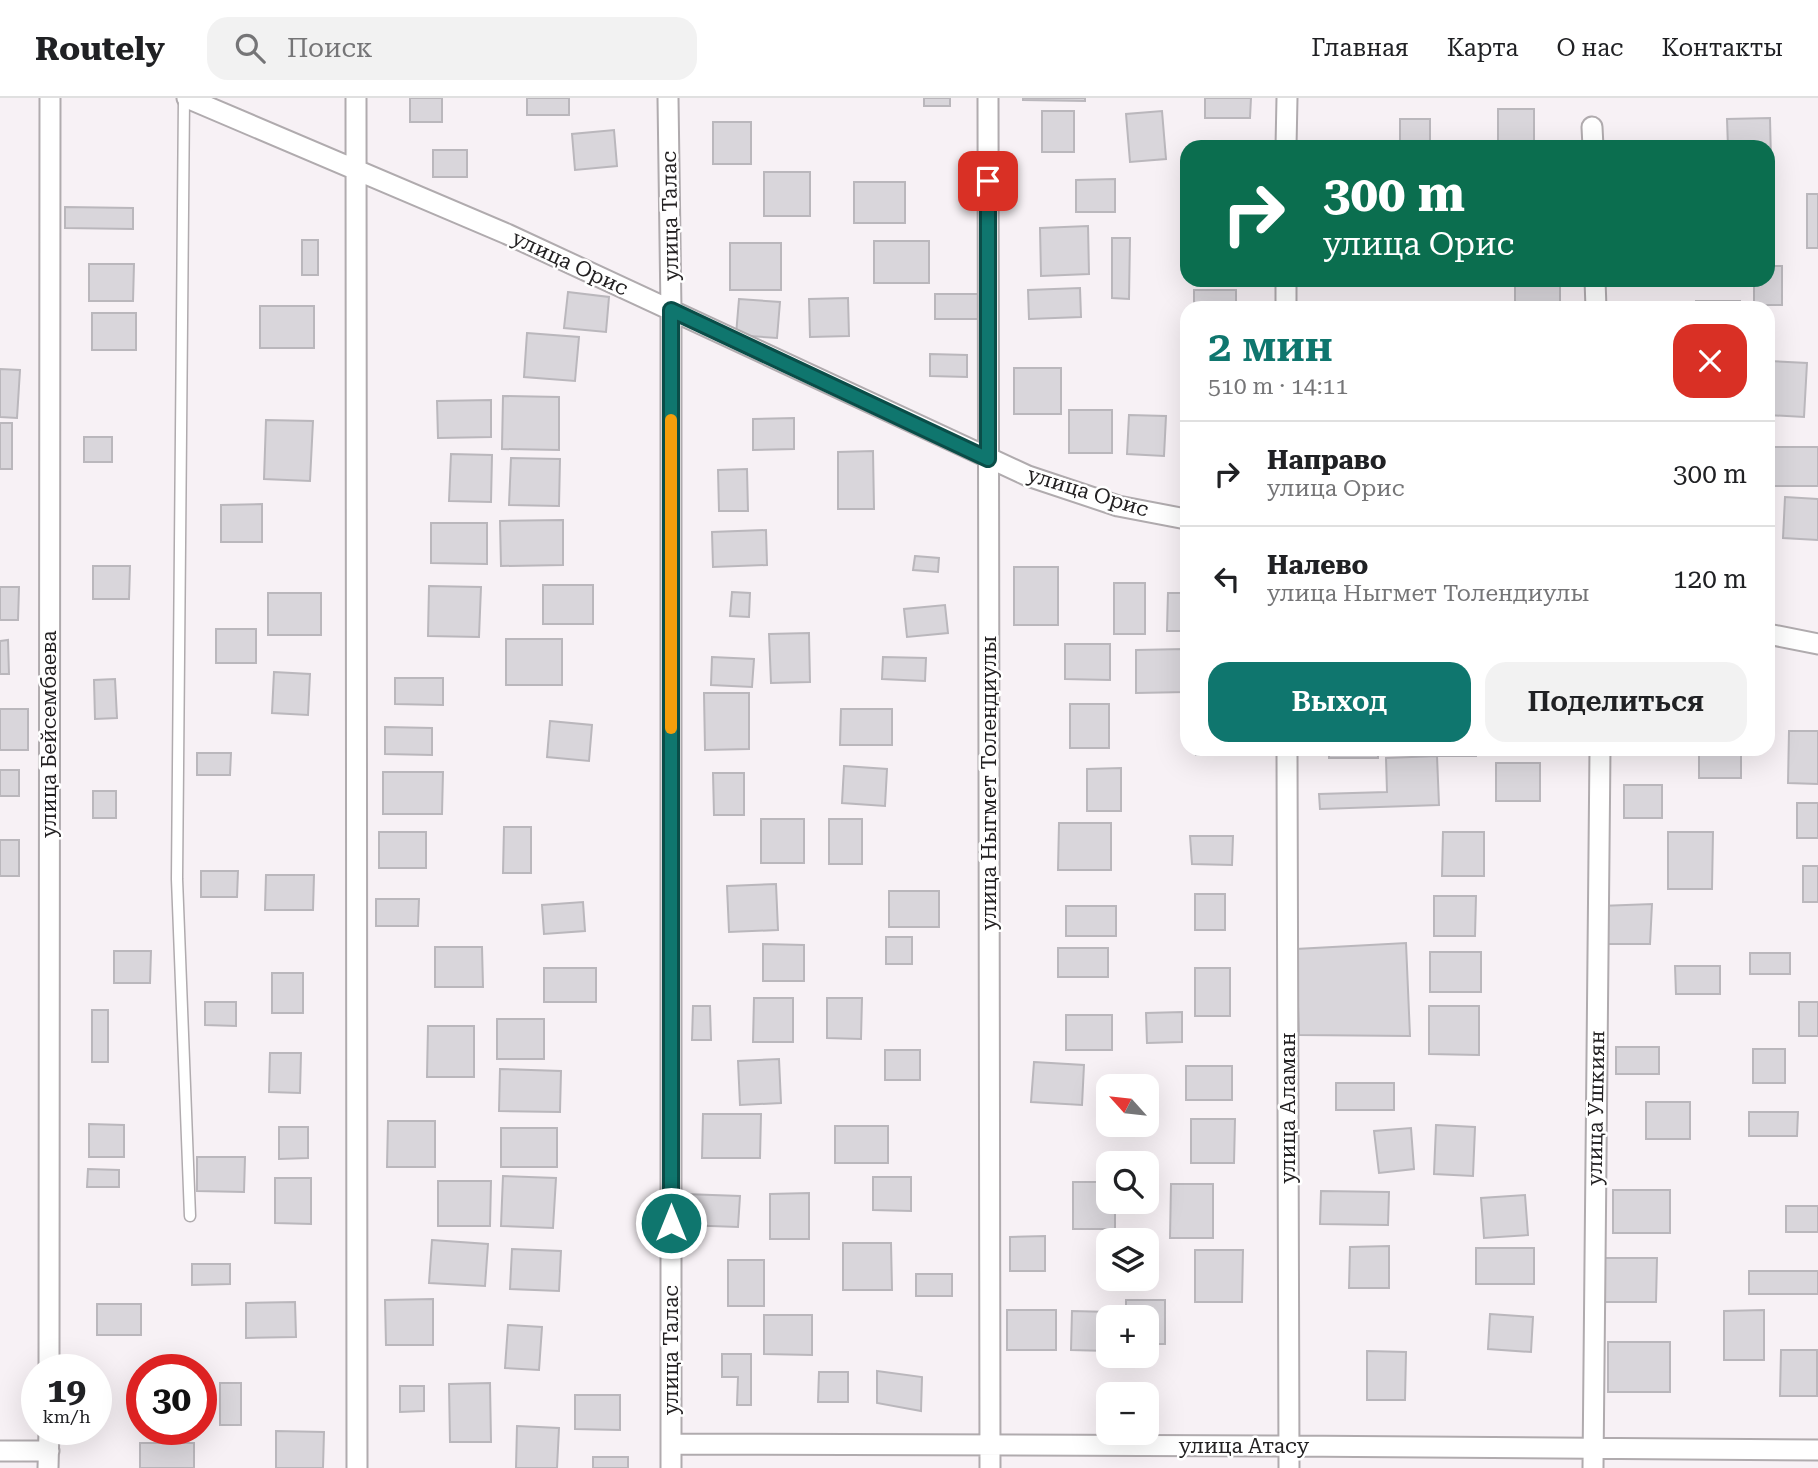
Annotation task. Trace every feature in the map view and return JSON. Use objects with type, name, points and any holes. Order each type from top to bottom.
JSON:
[{"type":"street","name":"улица Бейсембаева","points":[[49,1354],[50,98]]},
{"type":"street","name":"улица Орис","points":[[185,98],[507,234],[1028,476],[1118,506],[1180,518]]},
{"type":"street","points":[[356,98],[357,1468]]},
{"type":"street","name":"улица Талас","points":[[668,98],[671,310],[671,1468]]},
{"type":"street","name":"улица Ныгмет Толендиулы","points":[[988,98],[990,1468]]},
{"type":"street","points":[[1286,140],[1287,98]]},
{"type":"street","points":[[1775,635],[1818,644]]},
{"type":"street","name":"улица Аламан","points":[[1287,756],[1289,1468]]},
{"type":"street","name":"улица Ушкиян","points":[[1593,1458],[1600,756]]},
{"type":"street","name":"улица Атасу","points":[[671,1444],[1289,1446],[1593,1458],[1818,1450]]},
{"type":"street","points":[[0,1451],[48,1460]]},
{"type":"lane","points":[[185,98],[177,880],[190,1216]]},
{"type":"building","points":[[410,98],[442,98],[442,122],[410,122]]},
{"type":"building","points":[[527,98],[569,98],[569,115],[527,115]]},
{"type":"building","points":[[924,98],[950,98],[950,106],[924,106]]},
{"type":"building","points":[[1085,98],[1085,101],[1023,100]]},
{"type":"building","points":[[1205,98],[1251,98],[1250,118],[1205,118]]},
{"type":"building","points":[[1498,109],[1534,109],[1534,140],[1498,140]]},
{"type":"building","points":[[1042,111],[1074,111],[1074,152],[1042,152]]},
{"type":"building","points":[[1162,111],[1166,159],[1130,162],[1126,114]]},
{"type":"building","points":[[1770,118],[1771,140],[1728,140],[1727,119]]},
{"type":"building","points":[[1400,119],[1430,119],[1430,140],[1400,140]]},
{"type":"building","points":[[713,122],[751,122],[751,164],[713,164]]},
{"type":"building","points":[[614,130],[617,166],[575,170],[572,134]]},
{"type":"building","points":[[433,150],[467,150],[467,177],[433,177]]},
{"type":"building","points":[[764,172],[810,172],[810,216],[764,216]]},
{"type":"building","points":[[1115,179],[1115,212],[1076,212],[1076,180]]},
{"type":"building","points":[[854,182],[905,182],[905,223],[854,223]]},
{"type":"building","points":[[1807,194],[1818,194],[1818,248],[1807,248]]},
{"type":"building","points":[[65,207],[133,208],[133,229],[65,228]]},
{"type":"building","points":[[1088,226],[1089,274],[1041,276],[1040,228]]},
{"type":"building","points":[[1112,238],[1130,238],[1129,299],[1112,298]]},
{"type":"building","points":[[302,240],[318,240],[318,275],[302,275]]},
{"type":"building","points":[[874,241],[929,241],[929,283],[874,283]]},
{"type":"building","points":[[730,243],[781,243],[781,290],[730,290]]},
{"type":"building","points":[[89,264],[134,264],[133,301],[89,301]]},
{"type":"building","points":[[1775,266],[1782,266],[1782,305],[1775,305],[1775,301],[1754,301],[1754,287],[1775,287]]},
{"type":"building","points":[[1515,287],[1560,287],[1560,301],[1515,301]]},
{"type":"building","points":[[1080,288],[1081,317],[1029,319],[1028,290]]},
{"type":"building","points":[[1194,290],[1236,290],[1236,301],[1194,301]]},
{"type":"building","points":[[568,292],[609,297],[606,332],[564,328]]},
{"type":"building","points":[[935,294],[979,294],[979,319],[935,319]]},
{"type":"building","points":[[848,298],[849,336],[810,337],[809,299]]},
{"type":"building","points":[[739,299],[780,302],[777,338],[736,335]]},
{"type":"building","points":[[260,306],[314,306],[314,348],[260,348]]},
{"type":"building","points":[[92,313],[136,313],[136,350],[92,350]]},
{"type":"building","points":[[527,333],[579,337],[575,381],[524,377]]},
{"type":"building","points":[[930,354],[967,355],[967,377],[930,376]]},
{"type":"building","points":[[1775,361],[1807,363],[1804,417],[1775,415]]},
{"type":"building","points":[[1014,368],[1061,368],[1061,414],[1014,414]]},
{"type":"building","points":[[0,369],[20,370],[17,418],[0,417]]},
{"type":"building","points":[[503,396],[559,397],[559,450],[502,449]]},
{"type":"building","points":[[491,400],[491,437],[438,438],[437,401]]},
{"type":"building","points":[[1069,410],[1112,410],[1112,453],[1069,453]]},
{"type":"building","points":[[1129,415],[1166,416],[1164,456],[1127,454]]},
{"type":"building","points":[[794,418],[794,449],[753,450],[753,419]]},
{"type":"building","points":[[266,420],[313,421],[310,481],[264,479]]},
{"type":"building","points":[[0,423],[12,423],[12,469],[0,469]]},
{"type":"building","points":[[84,437],[112,437],[112,462],[84,462]]},
{"type":"building","points":[[1775,447],[1818,447],[1818,486],[1775,486]]},
{"type":"building","points":[[873,451],[874,509],[838,509],[838,452]]},
{"type":"building","points":[[451,454],[492,455],[491,502],[449,501]]},
{"type":"building","points":[[511,458],[560,459],[559,506],[509,505]]},
{"type":"building","points":[[747,469],[748,511],[719,511],[718,470]]},
{"type":"building","points":[[1785,497],[1818,499],[1818,540],[1783,538]]},
{"type":"building","points":[[262,504],[262,542],[221,542],[221,505]]},
{"type":"building","points":[[563,520],[563,565],[501,566],[500,521]]},
{"type":"building","points":[[431,523],[487,523],[487,564],[431,563]]},
{"type":"building","points":[[766,530],[767,565],[713,567],[712,532]]},
{"type":"building","points":[[915,556],[939,558],[938,572],[913,570]]},
{"type":"building","points":[[93,566],[130,566],[129,599],[93,599]]},
{"type":"building","points":[[1014,567],[1058,567],[1058,625],[1014,625]]},
{"type":"building","points":[[1114,583],[1145,583],[1145,634],[1114,634]]},
{"type":"building","points":[[543,585],[593,585],[593,624],[543,624]]},
{"type":"building","points":[[429,586],[481,587],[479,637],[428,636]]},
{"type":"building","points":[[0,587],[19,587],[18,620],[0,620]]},
{"type":"building","points":[[732,592],[750,593],[749,617],[730,616]]},
{"type":"building","points":[[268,593],[321,593],[321,635],[268,635]]},
{"type":"building","points":[[1168,593],[1180,593],[1180,631],[1167,631]]},
{"type":"building","points":[[945,605],[948,633],[907,637],[904,609]]},
{"type":"building","points":[[216,629],[256,629],[256,663],[216,663]]},
{"type":"building","points":[[809,633],[810,682],[771,683],[769,634]]},
{"type":"building","points":[[506,639],[562,639],[562,685],[506,685]]},
{"type":"building","points":[[8,640],[9,674],[0,674],[0,641]]},
{"type":"building","points":[[1065,644],[1110,644],[1110,680],[1065,679]]},
{"type":"building","points":[[1180,649],[1180,692],[1136,693],[1136,650]]},
{"type":"building","points":[[712,657],[754,659],[752,687],[711,685]]},
{"type":"building","points":[[883,657],[926,658],[925,681],[882,679]]},
{"type":"building","points":[[274,672],[310,674],[308,715],[272,713]]},
{"type":"building","points":[[395,678],[443,678],[443,705],[395,704]]},
{"type":"building","points":[[115,679],[117,718],[95,719],[94,680]]},
{"type":"building","points":[[704,693],[749,693],[749,749],[705,750]]},
{"type":"building","points":[[1070,704],[1109,704],[1109,748],[1070,748]]},
{"type":"building","points":[[0,709],[28,709],[28,750],[0,750]]},
{"type":"building","points":[[841,709],[892,709],[892,745],[840,745]]},
{"type":"building","points":[[550,721],[592,725],[589,761],[547,757]]},
{"type":"building","points":[[385,727],[432,728],[432,755],[385,754]]},
{"type":"building","points":[[1789,731],[1818,731],[1818,784],[1788,783]]},
{"type":"building","points":[[197,753],[231,753],[230,775],[197,775]]},
{"type":"building","points":[[1329,756],[1378,756],[1378,758]]},
{"type":"building","points":[[1437,756],[1439,805],[1320,809],[1319,794],[1387,792],[1386,758]]},
{"type":"building","points":[[1699,756],[1741,756],[1741,778],[1699,778]]},
{"type":"building","points":[[1496,763],[1540,763],[1540,801],[1496,801]]},
{"type":"building","points":[[844,766],[887,769],[885,806],[842,803]]},
{"type":"building","points":[[1121,768],[1121,811],[1087,811],[1087,769]]},
{"type":"building","points":[[0,770],[19,770],[19,796],[0,796]]},
{"type":"building","points":[[383,772],[443,772],[442,814],[383,814]]},
{"type":"building","points":[[713,773],[744,773],[744,815],[714,815]]},
{"type":"building","points":[[1624,785],[1662,785],[1662,818],[1624,818]]},
{"type":"building","points":[[93,791],[116,791],[116,818],[93,818]]},
{"type":"building","points":[[1797,803],[1818,803],[1818,838],[1797,838]]},
{"type":"building","points":[[761,819],[804,819],[804,863],[761,863]]},
{"type":"building","points":[[829,819],[862,819],[862,864],[829,864]]},
{"type":"building","points":[[1059,823],[1111,823],[1111,870],[1058,870]]},
{"type":"building","points":[[504,827],[531,827],[531,873],[503,873]]},
{"type":"building","points":[[379,832],[426,832],[426,868],[379,868]]},
{"type":"building","points":[[1443,832],[1484,832],[1484,876],[1442,876]]},
{"type":"building","points":[[1668,832],[1713,832],[1712,889],[1668,889]]},
{"type":"building","points":[[1190,836],[1233,836],[1232,865],[1192,864]]},
{"type":"building","points":[[0,840],[19,840],[19,876],[0,876]]},
{"type":"building","points":[[1803,866],[1818,866],[1818,902],[1803,902]]},
{"type":"building","points":[[201,871],[238,871],[237,897],[201,897]]},
{"type":"building","points":[[266,875],[314,875],[313,910],[265,910]]},
{"type":"building","points":[[776,884],[778,930],[729,932],[727,886]]},
{"type":"building","points":[[889,891],[939,891],[939,927],[889,927]]},
{"type":"building","points":[[1195,894],[1225,894],[1225,930],[1195,930]]},
{"type":"building","points":[[1434,896],[1476,896],[1475,936],[1434,936]]},
{"type":"building","points":[[376,899],[419,899],[418,926],[376,926]]},
{"type":"building","points":[[583,902],[585,931],[544,934],[542,905]]},
{"type":"building","points":[[1652,904],[1650,944],[1600,944],[1600,906]]},
{"type":"building","points":[[1066,906],[1116,906],[1116,936],[1066,936]]},
{"type":"building","points":[[886,937],[912,937],[912,964],[886,964]]},
{"type":"building","points":[[1406,943],[1410,1036],[1299,1035],[1296,949]]},
{"type":"building","points":[[763,944],[804,945],[804,981],[763,981]]},
{"type":"building","points":[[435,947],[482,947],[483,987],[435,987]]},
{"type":"building","points":[[1058,948],[1108,948],[1108,977],[1058,977]]},
{"type":"building","points":[[114,951],[151,951],[150,983],[114,983]]},
{"type":"building","points":[[1430,952],[1481,952],[1481,992],[1430,992]]},
{"type":"building","points":[[1750,953],[1790,953],[1790,974],[1750,974]]},
{"type":"building","points":[[1675,966],[1720,966],[1720,994],[1676,994]]},
{"type":"building","points":[[544,968],[596,968],[596,1002],[544,1002]]},
{"type":"building","points":[[1195,968],[1230,968],[1230,1016],[1195,1016]]},
{"type":"building","points":[[272,973],[303,973],[303,1013],[272,1013]]},
{"type":"building","points":[[754,998],[793,998],[793,1042],[753,1042]]},
{"type":"building","points":[[827,998],[862,998],[861,1039],[827,1038]]},
{"type":"building","points":[[205,1002],[236,1002],[236,1026],[205,1025]]},
{"type":"building","points":[[1799,1002],[1818,1002],[1818,1036],[1799,1036]]},
{"type":"building","points":[[693,1006],[710,1006],[711,1040],[692,1040]]},
{"type":"building","points":[[1429,1006],[1479,1006],[1479,1055],[1429,1054]]},
{"type":"building","points":[[92,1010],[108,1010],[108,1062],[92,1062]]},
{"type":"building","points":[[1182,1012],[1182,1042],[1147,1043],[1146,1013]]},
{"type":"building","points":[[1066,1015],[1112,1015],[1112,1050],[1066,1050]]},
{"type":"building","points":[[497,1019],[544,1019],[544,1059],[497,1059]]},
{"type":"building","points":[[428,1026],[474,1026],[474,1077],[427,1077]]},
{"type":"building","points":[[1616,1047],[1659,1047],[1659,1074],[1616,1074]]},
{"type":"building","points":[[1753,1049],[1785,1049],[1785,1083],[1753,1083]]},
{"type":"building","points":[[885,1050],[920,1050],[920,1080],[885,1080]]},
{"type":"building","points":[[270,1053],[301,1053],[300,1093],[269,1092]]},
{"type":"building","points":[[779,1059],[781,1103],[740,1105],[738,1061]]},
{"type":"building","points":[[1034,1062],[1084,1065],[1082,1105],[1031,1102]]},
{"type":"building","points":[[1186,1066],[1232,1066],[1232,1100],[1186,1100]]},
{"type":"building","points":[[500,1069],[561,1071],[560,1112],[499,1111]]},
{"type":"building","points":[[1336,1083],[1394,1083],[1394,1110],[1336,1110]]},
{"type":"building","points":[[1646,1102],[1690,1102],[1690,1139],[1646,1139]]},
{"type":"building","points":[[1749,1112],[1798,1112],[1797,1136],[1749,1136]]},
{"type":"building","points":[[703,1114],[761,1114],[760,1158],[702,1158]]},
{"type":"building","points":[[1191,1119],[1235,1119],[1234,1163],[1191,1163]]},
{"type":"building","points":[[388,1121],[435,1121],[435,1167],[387,1167]]},
{"type":"building","points":[[89,1124],[124,1125],[124,1157],[89,1157]]},
{"type":"building","points":[[1436,1125],[1475,1127],[1473,1176],[1434,1174]]},
{"type":"building","points":[[835,1126],[888,1126],[888,1163],[835,1163]]},
{"type":"building","points":[[279,1127],[308,1127],[308,1158],[279,1159]]},
{"type":"building","points":[[501,1128],[557,1128],[557,1167],[501,1167]]},
{"type":"building","points":[[1411,1128],[1414,1169],[1379,1173],[1374,1131]]},
{"type":"building","points":[[197,1157],[245,1157],[244,1192],[197,1191]]},
{"type":"building","points":[[88,1169],[119,1170],[119,1187],[87,1187]]},
{"type":"building","points":[[503,1176],[556,1178],[553,1228],[501,1226]]},
{"type":"building","points":[[873,1177],[911,1177],[911,1211],[873,1210]]},
{"type":"building","points":[[275,1178],[311,1178],[311,1224],[275,1223]]},
{"type":"building","points":[[438,1181],[491,1181],[490,1226],[438,1226]]},
{"type":"building","points":[[1073,1182],[1096,1182],[1096,1214],[1115,1214],[1115,1228],[1073,1229]]},
{"type":"building","points":[[1171,1184],[1213,1184],[1213,1238],[1170,1238]]},
{"type":"building","points":[[1613,1190],[1670,1190],[1670,1233],[1613,1233]]},
{"type":"building","points":[[1321,1191],[1389,1192],[1388,1225],[1320,1224]]},
{"type":"building","points":[[809,1193],[809,1239],[770,1239],[770,1194]]},
{"type":"building","points":[[684,1194],[740,1196],[738,1227],[683,1225]]},
{"type":"building","points":[[1525,1195],[1528,1235],[1484,1238],[1481,1198]]},
{"type":"building","points":[[1786,1206],[1818,1206],[1818,1232],[1786,1232]]},
{"type":"building","points":[[1045,1236],[1045,1271],[1010,1271],[1010,1237]]},
{"type":"building","points":[[432,1240],[488,1244],[485,1286],[429,1283]]},
{"type":"building","points":[[843,1243],[891,1243],[892,1290],[843,1290]]},
{"type":"building","points":[[1389,1246],[1389,1288],[1349,1288],[1350,1247]]},
{"type":"building","points":[[1476,1248],[1534,1248],[1534,1284],[1476,1284]]},
{"type":"building","points":[[512,1249],[561,1251],[559,1291],[510,1289]]},
{"type":"building","points":[[1195,1250],[1243,1250],[1242,1302],[1195,1302]]},
{"type":"building","points":[[1605,1258],[1657,1258],[1656,1302],[1604,1302]]},
{"type":"building","points":[[728,1260],[764,1260],[764,1306],[728,1306]]},
{"type":"building","points":[[192,1264],[230,1264],[230,1284],[192,1285]]},
{"type":"building","points":[[1749,1271],[1818,1271],[1818,1294],[1749,1294]]},
{"type":"building","points":[[916,1274],[952,1274],[952,1296],[916,1296]]},
{"type":"building","points":[[433,1299],[433,1345],[386,1345],[385,1300]]},
{"type":"building","points":[[1126,1300],[1165,1300],[1165,1344],[1159,1344],[1159,1305],[1126,1305]]},
{"type":"building","points":[[295,1302],[296,1337],[246,1338],[246,1303]]},
{"type":"building","points":[[97,1304],[141,1304],[141,1335],[97,1335]]},
{"type":"building","points":[[1007,1310],[1056,1310],[1056,1350],[1007,1350]]},
{"type":"building","points":[[1764,1310],[1764,1360],[1724,1360],[1724,1311]]},
{"type":"building","points":[[1072,1311],[1096,1312],[1096,1351],[1071,1350]]},
{"type":"building","points":[[1490,1314],[1533,1317],[1531,1352],[1488,1349]]},
{"type":"building","points":[[764,1315],[812,1315],[812,1355],[764,1354]]},
{"type":"building","points":[[508,1325],[542,1327],[539,1370],[505,1368]]},
{"type":"building","points":[[1608,1342],[1670,1342],[1670,1392],[1608,1392]]},
{"type":"building","points":[[1781,1350],[1817,1350],[1817,1396],[1780,1396]]},
{"type":"building","points":[[1367,1351],[1406,1352],[1405,1400],[1367,1400]]},
{"type":"building","points":[[722,1354],[751,1354],[751,1405],[737,1405],[738,1377],[722,1377]]},
{"type":"building","points":[[877,1371],[922,1377],[921,1411],[877,1403]]},
{"type":"building","points":[[819,1372],[848,1372],[848,1402],[818,1402]]},
{"type":"building","points":[[220,1383],[241,1383],[241,1425],[220,1425]]},
{"type":"building","points":[[490,1383],[491,1442],[450,1442],[449,1384]]},
{"type":"building","points":[[400,1386],[424,1386],[424,1411],[400,1412]]},
{"type":"building","points":[[575,1395],[620,1395],[620,1430],[575,1429]]},
{"type":"building","points":[[517,1426],[559,1428],[557,1468],[516,1468]]},
{"type":"building","points":[[276,1431],[324,1432],[323,1468],[276,1468]]},
{"type":"building","points":[[140,1445],[194,1445],[194,1468],[140,1468]]},
{"type":"building","points":[[593,1457],[628,1457],[628,1468],[593,1468]]},
{"type":"slow traffic","points":[[671,420],[671,728]]},
{"type":"route","points":[[671,1223],[671,310],[988,459],[988,181]]}]
